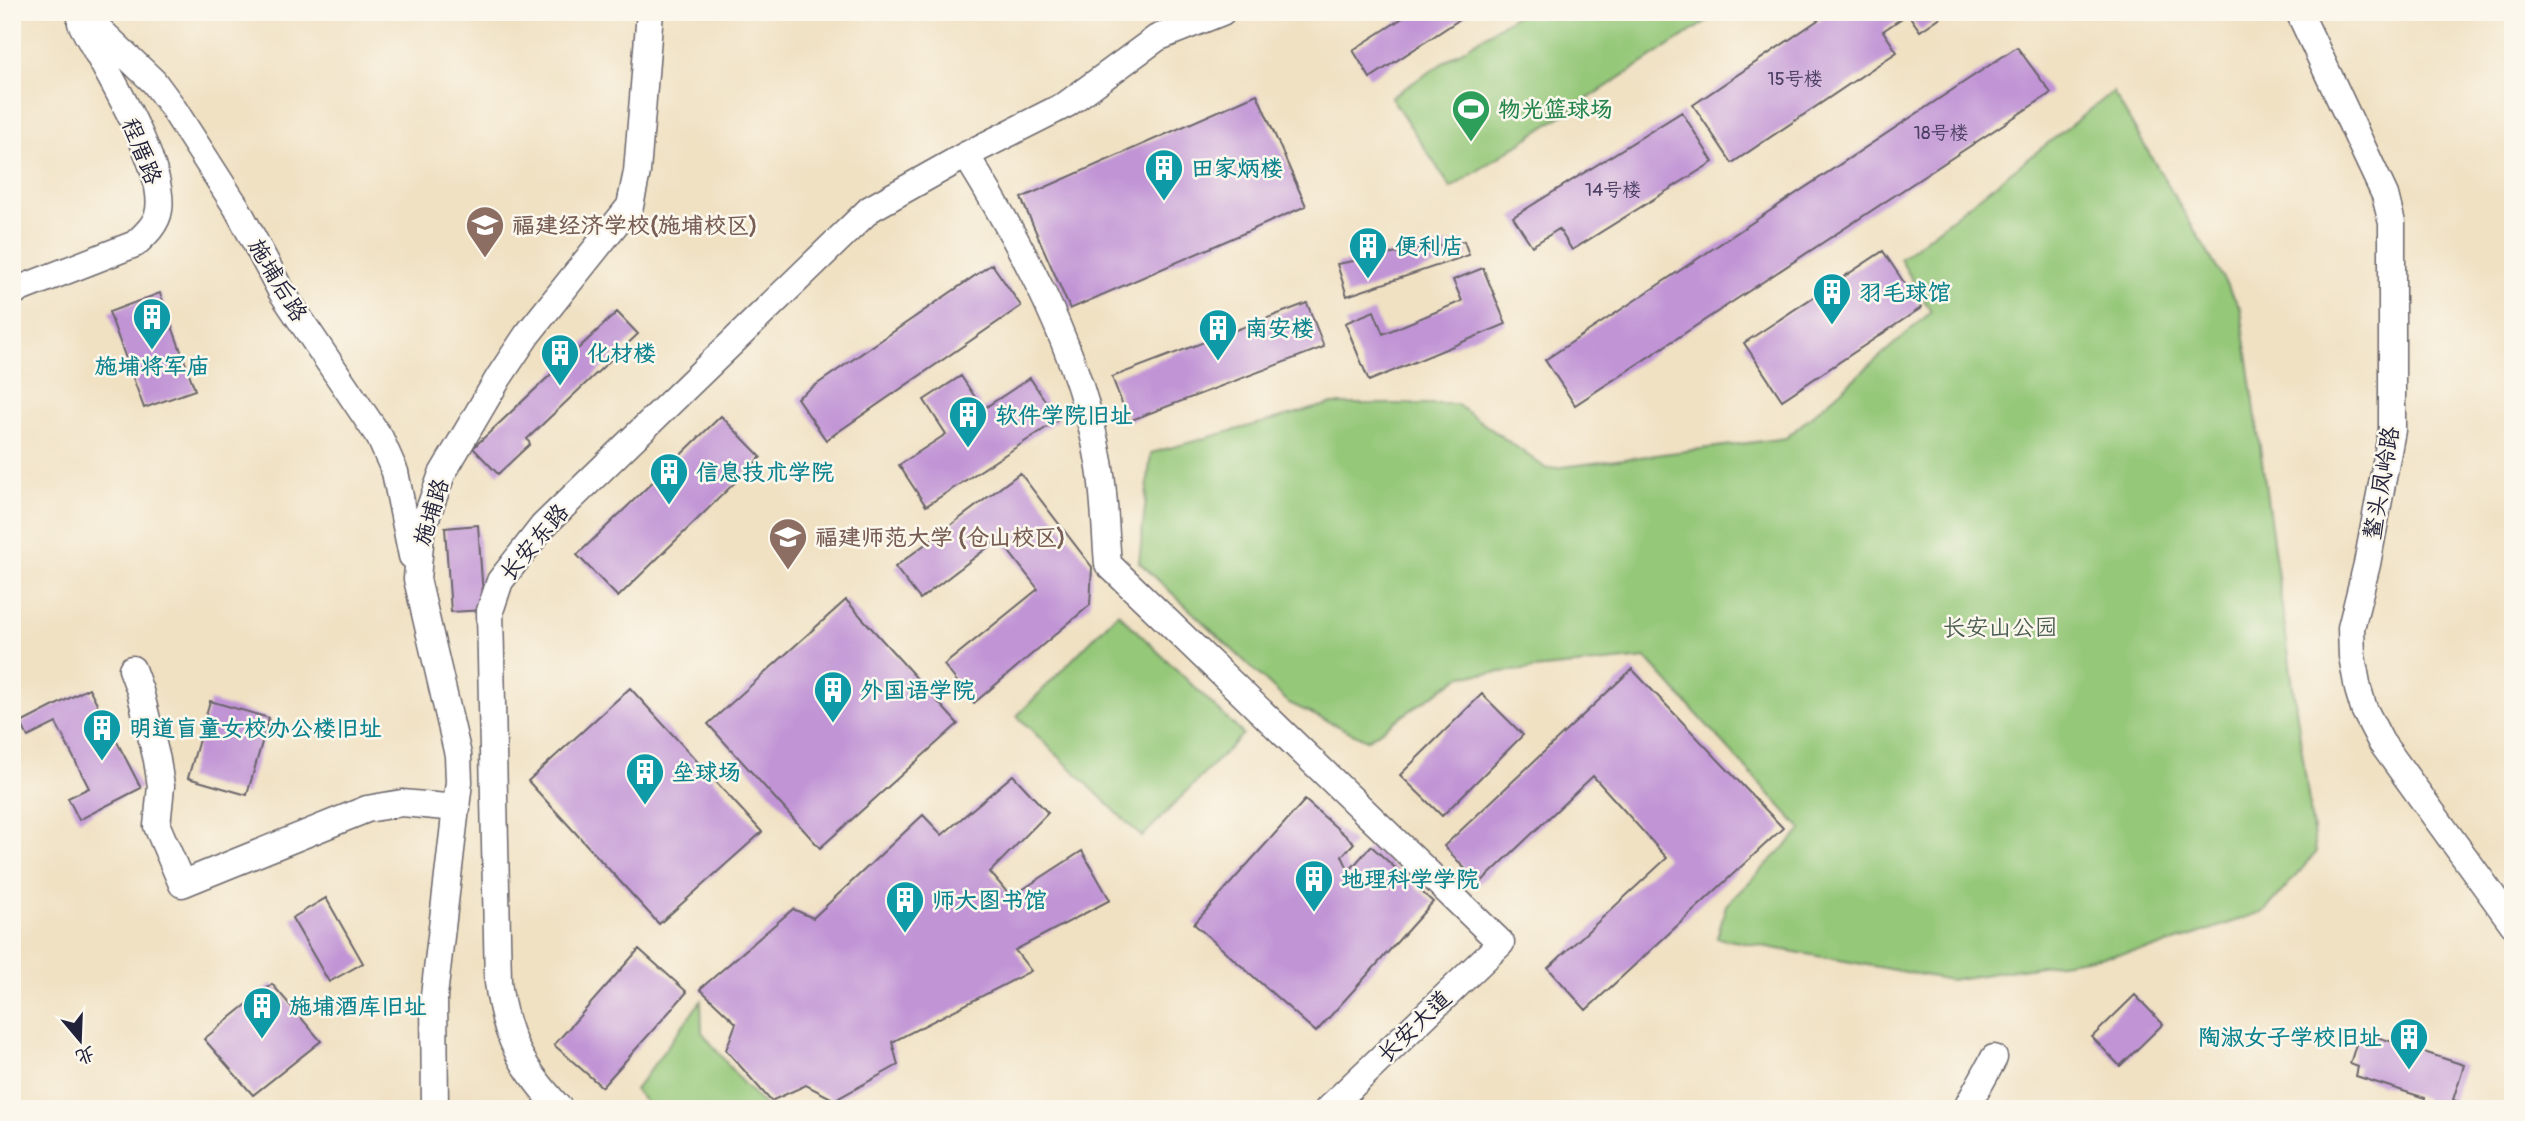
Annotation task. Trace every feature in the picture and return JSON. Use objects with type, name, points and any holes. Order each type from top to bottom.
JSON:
[{"type":"street","name":"程厝路","points":[[12,292],[135,244],[146,234],[159,213],[159,189],[150,158],[78,12]]},
{"type":"street","name":"施埔后路","points":[[78,12],[154,82],[171,105],[237,208],[277,283],[380,438],[395,472],[417,579]]},
{"type":"street","name":"施埔路","points":[[435,1109],[434,996],[443,902],[457,808],[458,755],[417,579],[421,533],[450,460],[520,345],[630,206],[637,172],[650,12]]},
{"type":"street","name":"长安东路","points":[[560,1109],[540,1087],[509,1039],[498,982],[490,611],[494,596],[512,564],[543,526],[870,209],[966,155],[1067,104],[1157,38],[1222,12]]},
{"type":"street","name":"鳌头凤岭路","points":[[2299,12],[2385,195],[2393,231],[2392,430],[2367,564],[2353,615],[2352,656],[2358,689],[2364,709],[2381,742],[2513,924]]},
{"type":"street","name":"长安大道","points":[[966,155],[999,208],[1069,352],[1099,462],[1108,564],[1501,943],[1328,1109]]},
{"type":"street","points":[[132,669],[141,691],[157,760],[160,786],[157,826],[182,884],[367,809],[402,803],[457,808]]},
{"type":"street","points":[[1966,1109],[1994,1058]]},
{"type":"green space","name":"物光篮球场","points":[[1521,12],[1721,12],[1451,188],[1391,97]]},
{"type":"green space","name":"长安山公园","points":[[2113,92],[2241,309],[2316,853],[2265,911],[2157,948],[1950,980],[1717,938],[1726,905],[1802,830],[1646,658],[1461,676],[1367,740],[1289,703],[1139,562],[1151,453],[1330,404],[1456,404],[1547,469],[1786,438],[1931,312],[1900,259]]},
{"type":"green space","points":[[1118,613],[1243,734],[1142,837],[1017,716]]},
{"type":"green space","points":[[701,1001],[702,1032],[741,1081],[768,1109],[651,1109],[635,1090]]},
{"type":"building","points":[[1412,12],[1471,12],[1370,78],[1353,50]]},
{"type":"building","points":[[1830,12],[1948,12],[1920,31],[1908,14],[1883,31],[1897,52],[1732,163],[1693,105]]},
{"type":"building","points":[[2017,47],[2051,93],[1575,405],[1545,360]]},
{"type":"building","name":"田家炳楼","points":[[1257,94],[1306,206],[1070,309],[1021,198]]},
{"type":"building","points":[[1682,112],[1713,162],[1572,250],[1559,229],[1532,246],[1513,217]]},
{"type":"building","name":"便利店","points":[[1464,241],[1469,255],[1347,296],[1337,264]]},
{"type":"building","name":"羽毛球馆","points":[[1883,251],[1921,308],[1782,400],[1744,343]]},
{"type":"building","points":[[992,264],[1021,306],[826,440],[797,398]]},
{"type":"building","points":[[1483,268],[1506,324],[1369,381],[1345,323],[1374,311],[1383,334],[1462,301],[1453,280]]},
{"type":"building","name":"施埔将军庙","points":[[160,293],[195,390],[144,408],[109,312]]},
{"type":"building","name":"南安楼","points":[[1307,303],[1324,347],[1129,421],[1112,377]]},
{"type":"building","name":"化材楼","points":[[617,312],[638,334],[527,439],[530,444],[498,474],[473,448]]},
{"type":"building","name":"软件学院旧址","points":[[961,376],[983,409],[1030,378],[1058,420],[926,506],[899,465],[946,434],[924,400]]},
{"type":"building","name":"信息技术学院","points":[[721,416],[761,457],[618,597],[577,555]]},
{"type":"building","points":[[1020,473],[1092,567],[1090,605],[974,703],[944,665],[1038,589],[999,539],[920,599],[895,567]]},
{"type":"building","points":[[478,525],[484,610],[451,612],[445,528]]},
{"type":"building","name":"外国语学院","points":[[846,600],[958,724],[820,848],[708,724]]},
{"type":"building","points":[[1632,669],[1783,828],[1586,1010],[1548,968],[1667,858],[1593,776],[1479,884],[1444,846]]},
{"type":"building","name":"明道盲童女校办公楼旧址","points":[[89,688],[141,788],[79,820],[68,798],[89,788],[56,723],[28,737],[21,723]]},
{"type":"building","name":"垒球场","points":[[630,688],[762,832],[659,924],[528,781]]},
{"type":"building","points":[[1482,694],[1523,735],[1442,816],[1400,775]]},
{"type":"building","name":"明道盲童女校办公楼旧址","points":[[210,701],[269,718],[247,795],[188,778]]},
{"type":"building","name":"师大图书馆","points":[[1013,775],[1048,813],[990,872],[1011,897],[1082,851],[1110,900],[1015,950],[1031,971],[892,1042],[898,1065],[835,1100],[806,1085],[771,1101],[726,1050],[736,1023],[700,989],[793,909],[813,918],[923,815],[942,835]]},
{"type":"building","name":"地理科学学院","points":[[1305,800],[1354,843],[1342,856],[1349,871],[1371,846],[1433,902],[1316,1032],[1194,924]]},
{"type":"building","points":[[326,898],[363,963],[329,982],[292,918]]},
{"type":"building","points":[[639,949],[687,992],[602,1087],[554,1045]]},
{"type":"building","name":"施埔酒库旧址","points":[[272,984],[321,1041],[253,1095],[204,1039]]},
{"type":"building","points":[[2135,995],[2163,1024],[2120,1066],[2092,1037]]},
{"type":"building","name":"陶淑女子学校旧址","points":[[2371,1035],[2464,1065],[2453,1100],[2478,1109],[2422,1109],[2425,1098],[2356,1076],[2358,1067],[2350,1064],[2357,1041],[2368,1044]]},
{"type":"place","name":"物光篮球场","points":[[1471,143]]},
{"type":"place","name":"田家炳楼","points":[[1164,202]]},
{"type":"place","name":"福建经济学校(施埔校区)","points":[[485,259]]},
{"type":"place","name":"便利店","points":[[1368,280]]},
{"type":"place","name":"羽毛球馆","points":[[1832,326]]},
{"type":"place","name":"施埔将军庙","points":[[152,351]]},
{"type":"place","name":"南安楼","points":[[1218,362]]},
{"type":"place","name":"化材楼","points":[[560,387]]},
{"type":"place","name":"软件学院旧址","points":[[968,449]]},
{"type":"place","name":"信息技术学院","points":[[669,506]]},
{"type":"place","name":"福建师范大学 (仓山校区)","points":[[788,571]]},
{"type":"place","name":"外国语学院","points":[[833,724]]},
{"type":"place","name":"明道盲童女校办公楼旧址","points":[[102,762]]},
{"type":"place","name":"垒球场","points":[[645,806]]},
{"type":"place","name":"地理科学学院","points":[[1314,913]]},
{"type":"place","name":"师大图书馆","points":[[905,934]]},
{"type":"place","name":"施埔酒库旧址","points":[[262,1040]]},
{"type":"place","name":"陶淑女子学校旧址","points":[[2409,1071]]}]
